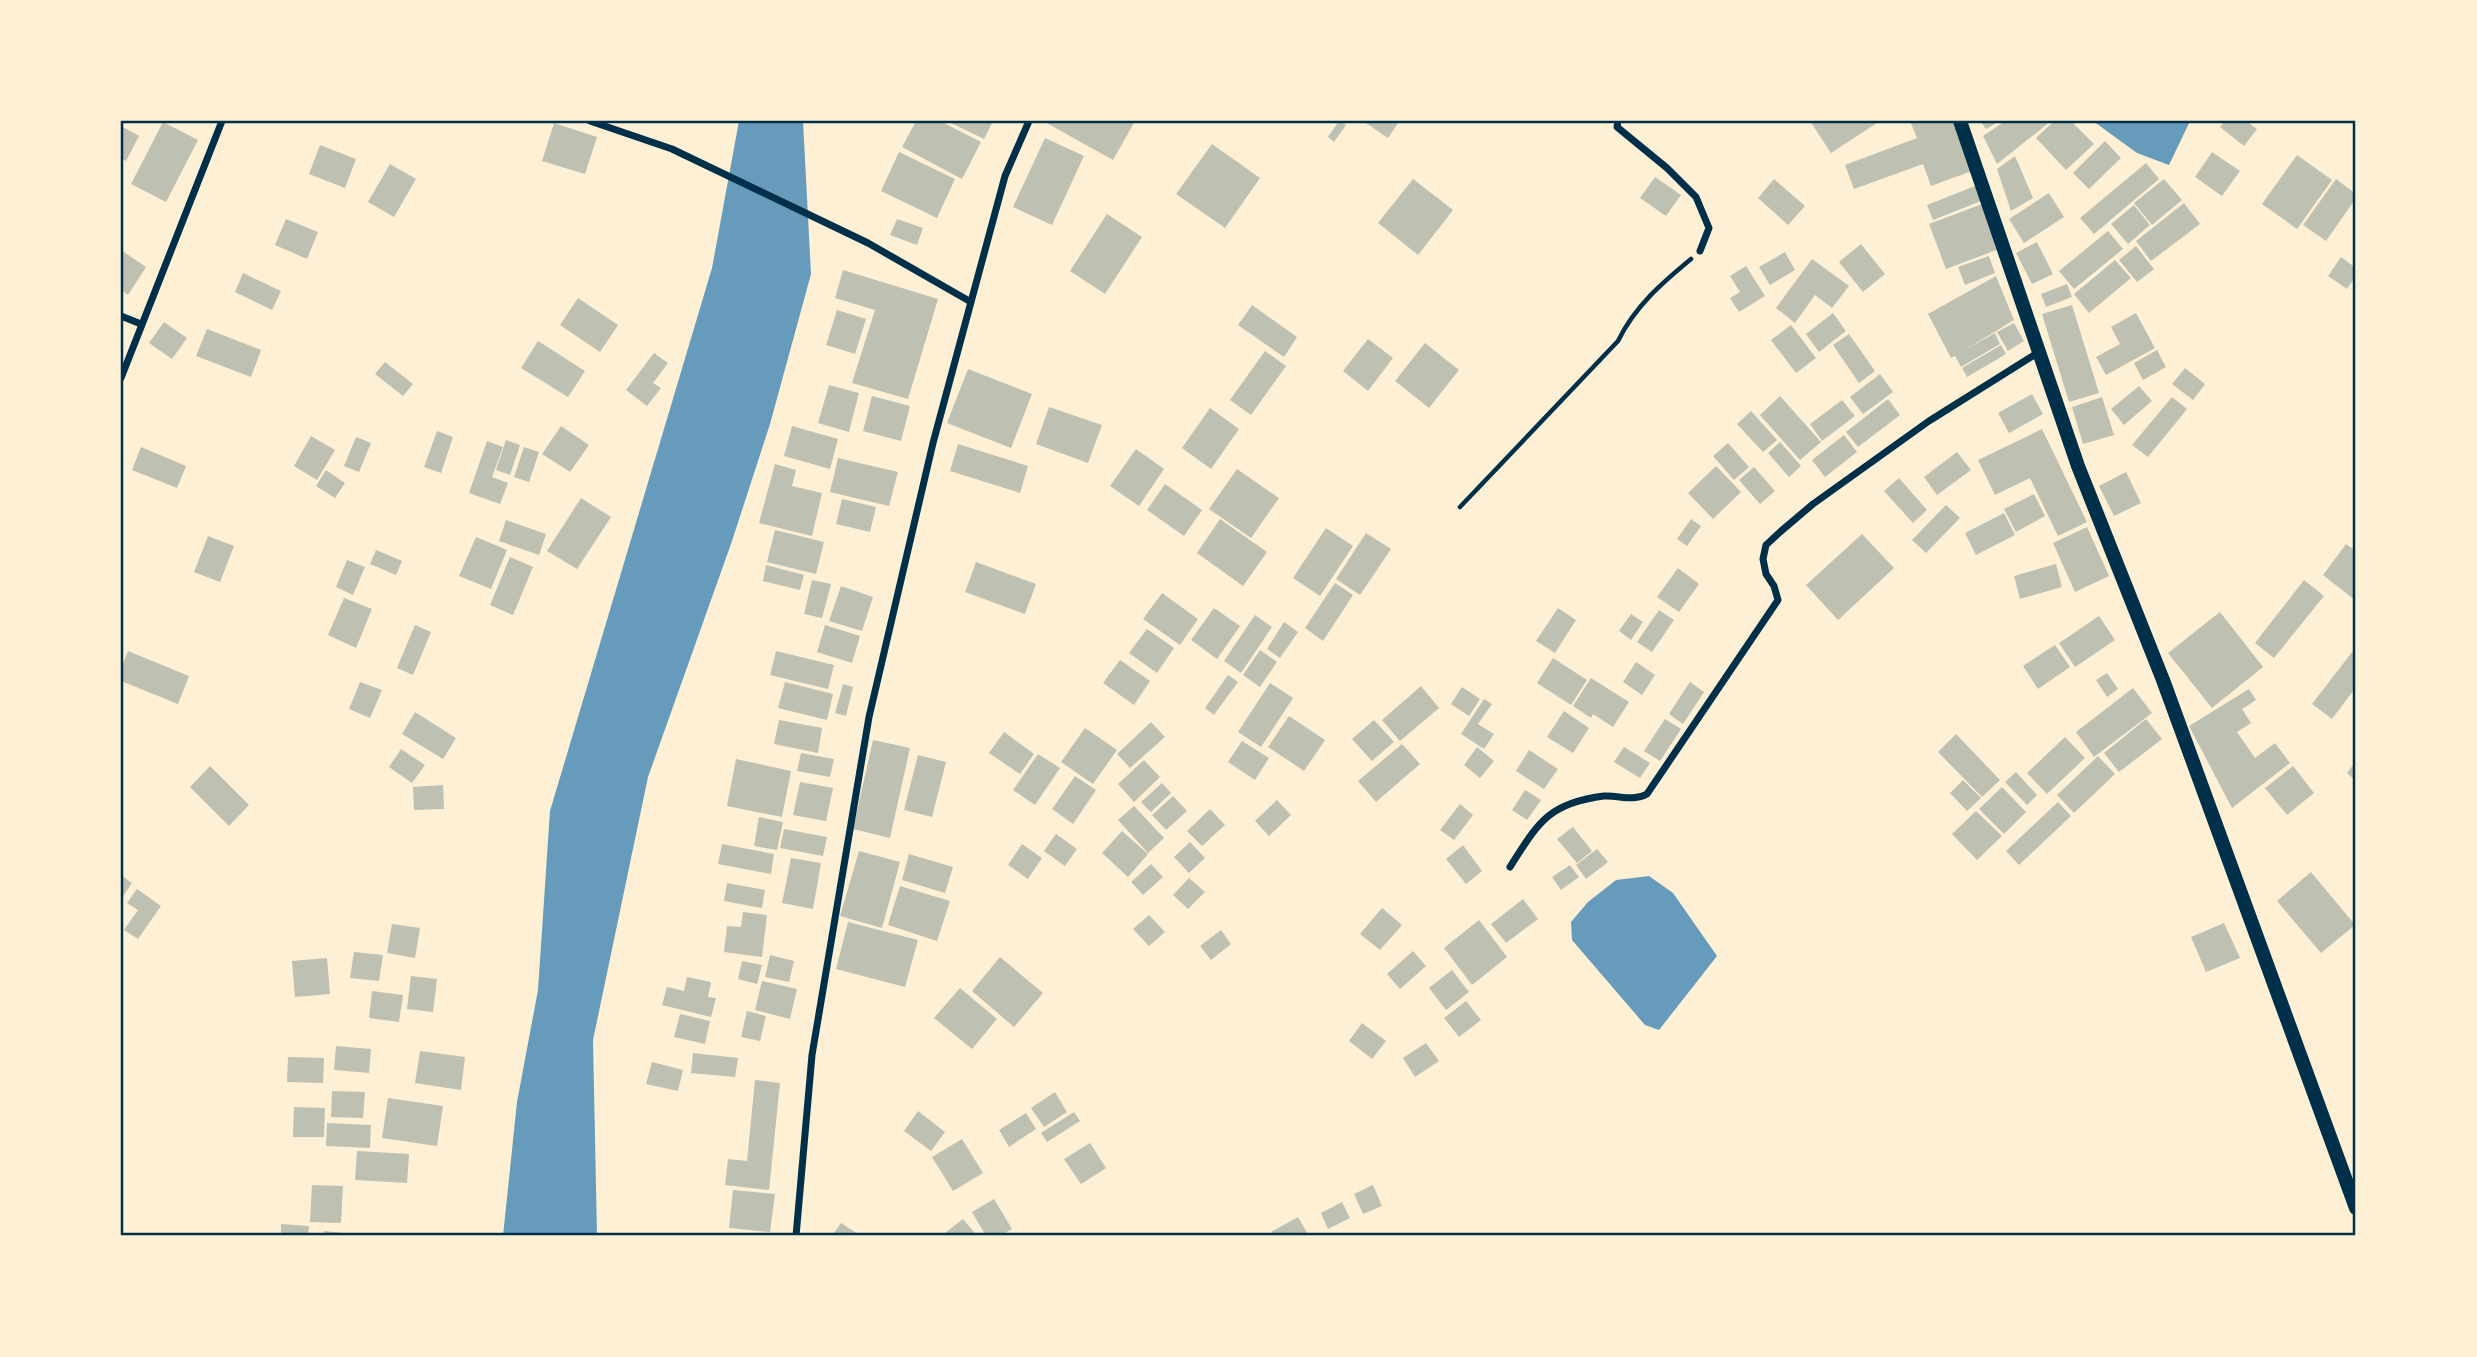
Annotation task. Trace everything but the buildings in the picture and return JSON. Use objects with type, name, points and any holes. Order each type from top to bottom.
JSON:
[{"type":"main road","points":[[1960,121],[2078,466],[2163,680],[2356,1208]]},
{"type":"street","points":[[121,378],[222,121]]},
{"type":"street","points":[[590,121],[672,149],[869,243],[971,302]]},
{"type":"street","points":[[796,1236],[812,1055],[869,717],[933,443],[1005,176],[1029,121]]},
{"type":"street","points":[[1618,121],[1617,127],[1667,168],[1696,197],[1709,228],[1700,251]]},
{"type":"street","points":[[121,316],[141,324]]},
{"type":"street","points":[[1510,867],[1549,813],[1572,803],[1595,798],[1640,798],[1647,794],[1778,600],[1774,586],[1766,574],[1763,559],[1766,545],[1813,504],[1929,421],[2039,352]]},
{"type":"path","points":[[1460,507],[1618,341],[1627,323],[1653,290],[1700,251]]},
{"type":"water","points":[[739,121],[803,121],[811,274],[770,424],[732,541],[648,777],[593,1040],[597,1236],[503,1236],[517,1102],[538,990],[550,811],[712,268]]},
{"type":"water","points":[[2093,121],[2190,121],[2169,165],[2137,153]]},
{"type":"water","points":[[1649,876],[1673,893],[1717,956],[1659,1030],[1645,1025],[1572,940],[1571,922],[1588,902],[1616,880]]}]
